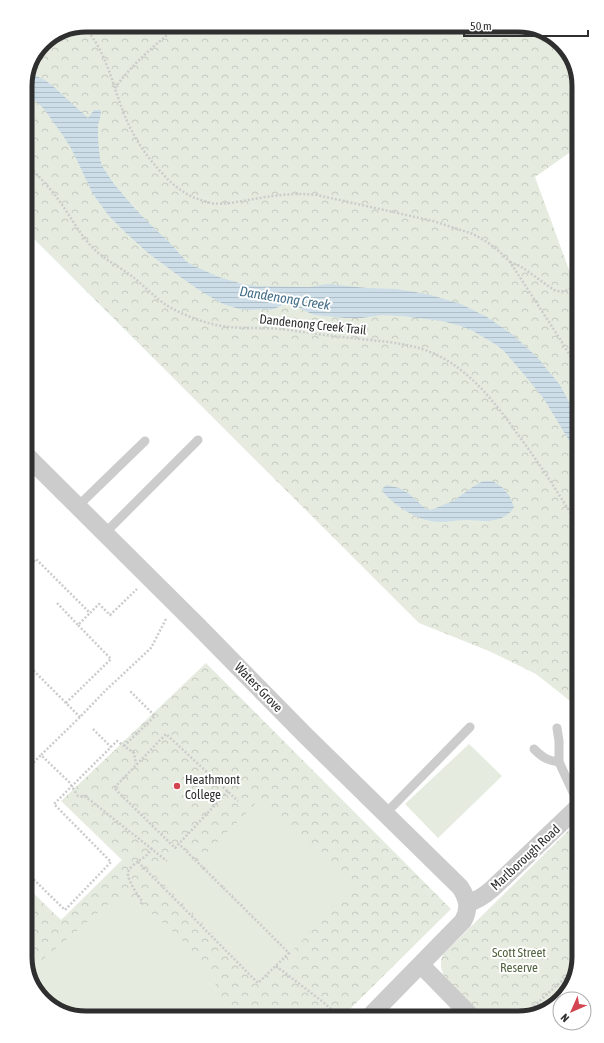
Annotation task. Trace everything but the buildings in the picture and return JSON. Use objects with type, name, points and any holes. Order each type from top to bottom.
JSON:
[{"type":"street","name":"Waters Grove","points":[[32,461],[305,735],[460,887],[468,903]]},
{"type":"street","name":"Marlborough Road","points":[[468,903],[481,898],[492,889],[526,858],[572,812]]},
{"type":"street","points":[[375,1011],[463,922],[468,912],[468,903]]},
{"type":"street","points":[[421,965],[466,1011]]},
{"type":"lane","points":[[105,533],[198,440]]},
{"type":"lane","points":[[78,506],[144,441]]},
{"type":"lane","points":[[385,814],[470,727]]},
{"type":"lane","points":[[557,728],[559,741],[559,762],[572,790]]},
{"type":"lane","points":[[534,749],[541,757],[559,762]]},
{"type":"path","points":[[88,32],[104,59],[124,114],[136,140],[146,156],[171,183],[183,192],[213,203],[225,204],[280,195],[304,193],[433,221],[473,234],[487,242],[510,262],[572,359]]},
{"type":"path","points":[[115,88],[128,71],[171,32]]},
{"type":"path","name":"Dandenong Creek Trail","points":[[32,169],[59,200],[86,241],[103,258],[134,278],[154,296],[173,309],[194,318],[228,327],[286,329],[331,336],[382,341],[415,347],[427,350],[451,363],[475,382],[498,406],[541,466],[572,515]]},
{"type":"path","points":[[510,262],[523,268],[554,290],[565,292],[572,289]]},
{"type":"path","points":[[32,563],[36,559],[90,613]]},
{"type":"path","points":[[78,625],[99,604],[110,615],[137,589]]},
{"type":"path","points":[[57,603],[111,659],[66,703]]},
{"type":"path","points":[[32,764],[106,690],[151,648],[166,619]]},
{"type":"path","points":[[32,669],[80,717]]},
{"type":"path","points":[[124,746],[155,716],[130,692]]},
{"type":"path","points":[[93,729],[111,747]]},
{"type":"path","points":[[228,792],[175,848],[114,788],[166,734],[238,801]]},
{"type":"path","points":[[32,878],[65,910],[111,862],[54,804],[117,741],[134,753],[136,764]]},
{"type":"path","points":[[41,755],[69,782],[78,796],[86,797],[167,861]]},
{"type":"path","points":[[138,862],[258,983],[289,954],[179,844]]},
{"type":"path","points":[[141,904],[142,901],[130,880],[128,873],[130,869],[150,852],[152,848]]},
{"type":"path","points":[[276,966],[333,1011]]},
{"type":"path","points":[[530,1010],[568,975]]},
{"type":"green space","points":[[86,32],[522,32],[535,35],[548,41],[559,50],[563,56],[572,79],[572,151],[535,177],[572,278],[572,702],[536,674],[489,651],[419,623],[32,237],[32,82],[34,72],[43,53],[50,45],[59,39],[75,33]]},
{"type":"green space","name":"Heathmont College","points":[[206,663],[451,909],[348,1011],[75,1010],[50,998],[41,987],[35,974],[32,957],[32,892],[61,920],[122,860],[61,801]]},
{"type":"green space","points":[[469,744],[502,776],[438,838],[405,804]]},
{"type":"green space","points":[[261,798],[352,890],[291,952],[199,861]]},
{"type":"green space","name":"Scott Street Reserve","points":[[572,827],[572,964],[566,981],[560,991],[552,991],[552,999],[542,1005],[525,1011],[478,1011],[444,977],[441,967],[443,954]]},
{"type":"green space","points":[[181,848],[287,955],[261,981],[154,874]]},
{"type":"green space","points":[[117,897],[141,904],[179,937],[210,970],[221,999],[217,1011],[75,1010],[56,1002],[45,993],[35,974],[32,962],[36,965]]},
{"type":"water","name":"Dandenong Creek","points":[[33,75],[45,80],[88,118],[94,110],[101,110],[98,124],[98,139],[102,166],[114,184],[137,211],[187,262],[192,265],[219,277],[242,284],[257,286],[310,287],[328,284],[396,289],[431,295],[461,304],[487,317],[512,334],[538,358],[560,385],[572,406],[572,445],[544,399],[504,351],[473,331],[461,326],[442,321],[402,316],[381,315],[362,318],[346,318],[314,315],[299,308],[285,304],[271,310],[239,309],[223,304],[202,292],[148,253],[109,216],[93,194],[72,150],[64,137],[44,109],[33,98],[32,82]]},
{"type":"water","points":[[483,481],[493,481],[503,488],[510,497],[514,507],[506,516],[489,521],[467,520],[435,522],[417,517],[404,510],[382,491],[387,485],[399,488],[408,493],[426,509],[431,510],[453,501]]},
{"type":"place","name":"Heathmont College","points":[[177,786]]}]
